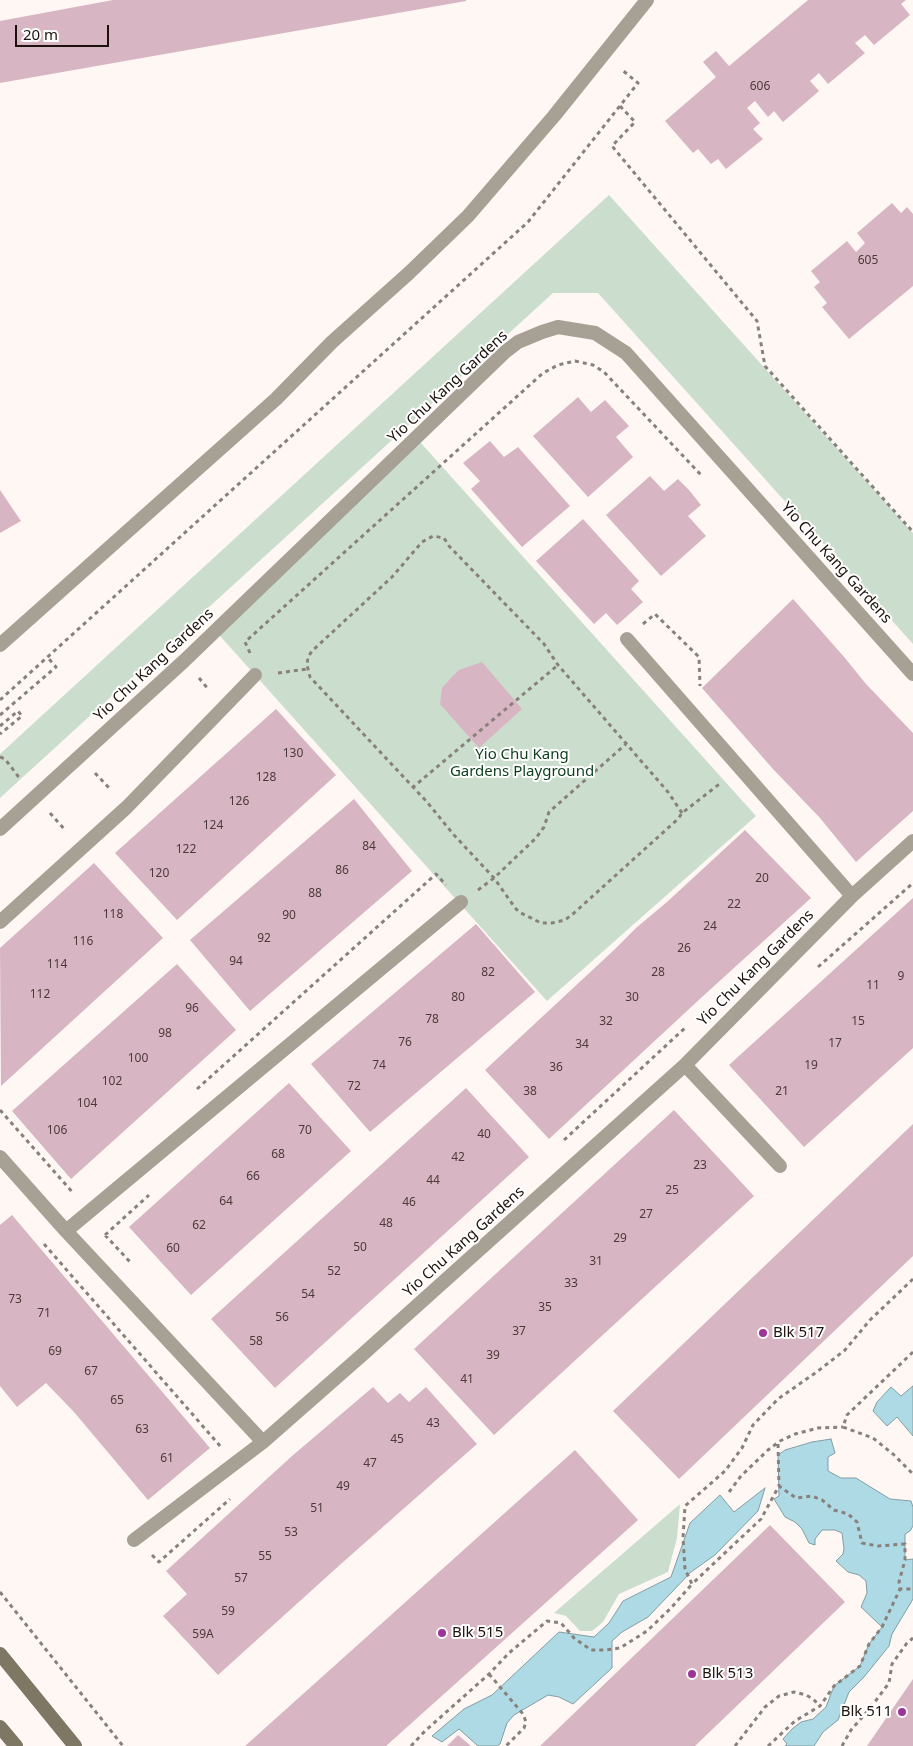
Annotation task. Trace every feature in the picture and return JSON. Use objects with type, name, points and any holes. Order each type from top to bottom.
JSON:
[{"type":"main road","points":[[0,1654],[74,1746]]},
{"type":"main road","points":[[0,1727],[16,1746]]},
{"type":"street","points":[[0,645],[276,399],[332,342],[409,273],[468,216],[554,116],[647,0]]},
{"type":"street","name":"Yio Chu Kang Gardens","points":[[0,829],[184,660],[506,352],[518,342],[558,327],[595,333],[626,352],[913,674]]},
{"type":"street","points":[[627,639],[852,896]]},
{"type":"street","points":[[0,922],[127,807],[255,675]]},
{"type":"street","name":"Yio Chu Kang Gardens","points":[[134,1540],[263,1442],[362,1355],[685,1064],[852,896],[913,841]]},
{"type":"street","points":[[66,1231],[461,902]]},
{"type":"street","points":[[685,1064],[780,1166]]},
{"type":"street","points":[[0,1157],[66,1231],[263,1442]]},
{"type":"path","points":[[0,700],[528,222],[638,84],[604,54]]},
{"type":"path","points":[[620,106],[634,122],[612,146],[757,321],[765,366],[913,532]]},
{"type":"path","points":[[245,642],[543,373],[558,364],[575,361],[593,365],[604,372],[705,479]]},
{"type":"path","points":[[682,813],[668,792],[558,665],[544,644],[449,546],[444,538],[434,536],[422,542],[392,577],[312,651],[308,657],[307,666],[310,677],[427,802],[454,835],[494,878],[521,913],[541,923],[565,920],[691,806]]},
{"type":"path","points":[[627,639],[655,614],[699,657],[701,691]]},
{"type":"path","points":[[0,715],[56,667],[48,658]]},
{"type":"path","points":[[184,660],[224,708]]},
{"type":"path","points":[[412,788],[558,665]]},
{"type":"path","points":[[0,726],[18,711],[22,716],[0,734]]},
{"type":"path","points":[[494,878],[536,838],[544,828],[549,812],[626,744]]},
{"type":"path","points":[[79,757],[127,807]]},
{"type":"path","points":[[194,1092],[436,874]]},
{"type":"path","points":[[561,1142],[693,1021]]},
{"type":"path","points":[[0,1110],[88,1212],[105,1235],[132,1264]]},
{"type":"path","points":[[39,1240],[223,1449],[249,1427]]},
{"type":"path","points":[[692,1584],[685,1569],[683,1538],[685,1506],[725,1471],[742,1448],[754,1425],[778,1399],[845,1350],[870,1320],[913,1279]]},
{"type":"path","points":[[843,1427],[847,1415],[913,1352]]},
{"type":"path","points":[[729,1492],[741,1476],[768,1450],[795,1434],[818,1428],[843,1427],[873,1438],[913,1474]]},
{"type":"path","points":[[411,1746],[425,1730],[546,1621],[561,1623],[574,1638],[591,1650],[620,1648],[647,1631],[692,1584],[761,1519],[779,1486],[778,1443]]},
{"type":"path","points":[[768,1746],[795,1721],[820,1706],[834,1686],[860,1666],[869,1644],[882,1627],[900,1589],[899,1582],[905,1560],[905,1544],[878,1546],[862,1543],[857,1522],[848,1514],[834,1510],[822,1500],[812,1496],[796,1498],[779,1486]]},
{"type":"path","points":[[900,1589],[913,1589]]},
{"type":"path","points":[[0,1592],[123,1746]]},
{"type":"path","points":[[842,1746],[851,1730],[889,1683],[892,1664],[907,1643],[913,1638]]},
{"type":"path","points":[[489,1674],[523,1714],[526,1722],[524,1728],[506,1746]]},
{"type":"path","points":[[735,1746],[765,1707],[779,1696],[794,1692],[806,1694],[820,1706]]},
{"type":"green space","points":[[609,195],[913,533],[913,644],[598,293],[553,293],[0,798],[0,754]]},
{"type":"green space","name":"Yio Chu Kang Gardens Playground","points":[[420,442],[756,816],[547,1001],[212,627]]},
{"type":"green space","points":[[680,1504],[677,1538],[668,1572],[619,1594],[603,1622],[592,1631],[580,1631],[566,1616],[554,1613]]},
{"type":"water","points":[[913,1386],[913,1436],[897,1417],[887,1426],[873,1411],[877,1402],[891,1387],[901,1396]]},
{"type":"water","points":[[831,1439],[835,1453],[828,1457],[828,1471],[841,1478],[856,1478],[890,1499],[911,1501],[913,1507],[913,1526],[905,1534],[905,1560],[913,1559],[913,1599],[892,1634],[889,1646],[849,1692],[838,1720],[823,1732],[814,1746],[785,1746],[787,1744],[783,1739],[792,1729],[801,1722],[813,1719],[826,1707],[834,1686],[860,1666],[869,1644],[882,1627],[861,1607],[867,1593],[866,1581],[859,1575],[848,1572],[836,1561],[843,1554],[842,1533],[835,1530],[822,1530],[815,1539],[815,1545],[809,1543],[802,1529],[795,1522],[785,1517],[774,1499],[779,1496],[778,1455],[785,1450],[812,1442]]},
{"type":"water","points":[[765,1488],[758,1511],[715,1555],[691,1572],[648,1617],[622,1632],[612,1641],[612,1668],[573,1704],[559,1697],[548,1695],[514,1715],[507,1723],[500,1744],[497,1746],[478,1746],[459,1729],[442,1742],[432,1736],[464,1709],[492,1695],[559,1632],[594,1637],[609,1623],[623,1601],[671,1577],[690,1523],[720,1495],[734,1512]]},
{"type":"building","points":[[113,0],[466,1],[0,83],[0,21]]},
{"type":"building","points":[[808,0],[906,0],[901,4],[910,15],[874,45],[865,35],[855,43],[865,53],[828,84],[819,73],[810,81],[819,91],[783,122],[774,111],[768,117],[755,101],[747,108],[760,123],[753,129],[763,139],[726,169],[718,159],[711,164],[698,149],[693,153],[665,121],[716,77],[703,62],[716,51],[729,66]]},
{"type":"building","points":[[892,203],[901,213],[907,207],[913,214],[913,286],[849,339],[822,307],[827,303],[814,287],[820,282],[811,271],[847,241],[856,252],[865,243],[857,233]]},
{"type":"building","points":[[578,397],[591,412],[605,400],[629,426],[616,437],[633,457],[588,497],[533,436]]},
{"type":"building","points":[[490,441],[504,457],[518,447],[570,506],[522,547],[471,489],[480,481],[463,463]]},
{"type":"building","points":[[650,476],[664,491],[678,479],[689,490],[701,505],[688,516],[706,536],[661,576],[606,515]]},
{"type":"building","points":[[0,490],[21,521],[0,533]]},
{"type":"building","points":[[583,519],[639,581],[631,589],[643,602],[617,625],[606,613],[594,624],[536,561]]},
{"type":"building","points":[[793,599],[866,684],[913,733],[913,811],[856,862],[820,818],[773,769],[702,688]]},
{"type":"building","points":[[482,662],[522,709],[479,748],[440,704],[442,688],[459,670]]},
{"type":"building","points":[[276,709],[336,775],[177,920],[115,853]]},
{"type":"building","points":[[354,799],[412,871],[250,1011],[190,940]]},
{"type":"building","points":[[745,830],[811,898],[549,1139],[485,1070],[636,928]]},
{"type":"building","points":[[94,863],[163,938],[1,1086],[0,948]]},
{"type":"building","points":[[913,898],[913,1048],[804,1147],[729,1065]]},
{"type":"building","points":[[476,924],[535,992],[370,1132],[311,1064]]},
{"type":"building","points":[[177,964],[236,1030],[71,1179],[12,1111]]},
{"type":"building","points":[[289,1083],[351,1151],[191,1295],[129,1227]]},
{"type":"building","points":[[466,1088],[529,1157],[275,1388],[211,1319]]},
{"type":"building","points":[[674,1110],[754,1196],[494,1435],[414,1349]]},
{"type":"building","name":"Blk 517","points":[[913,1124],[913,1256],[679,1479],[613,1411]]},
{"type":"building","points":[[12,1215],[210,1448],[148,1500],[74,1412],[46,1383],[17,1407],[0,1386],[0,1225]]},
{"type":"building","points":[[373,1387],[388,1403],[400,1393],[409,1402],[426,1387],[477,1444],[218,1675],[163,1616],[187,1594],[166,1571],[292,1456]]},
{"type":"building","name":"Blk 515","points":[[575,1450],[638,1520],[386,1746],[245,1746]]},
{"type":"building","name":"Blk 513","points":[[770,1525],[845,1602],[695,1746],[540,1746]]},
{"type":"building","name":"Blk 511","points":[[913,1679],[913,1746],[867,1746]]},
{"type":"building","points":[[458,1735],[471,1746],[447,1746]]},
{"type":"place","name":"Blk 517","points":[[763,1333]]},
{"type":"place","name":"Blk 515","points":[[442,1633]]},
{"type":"place","name":"Blk 513","points":[[692,1674]]},
{"type":"place","name":"Blk 511","points":[[902,1712]]}]
